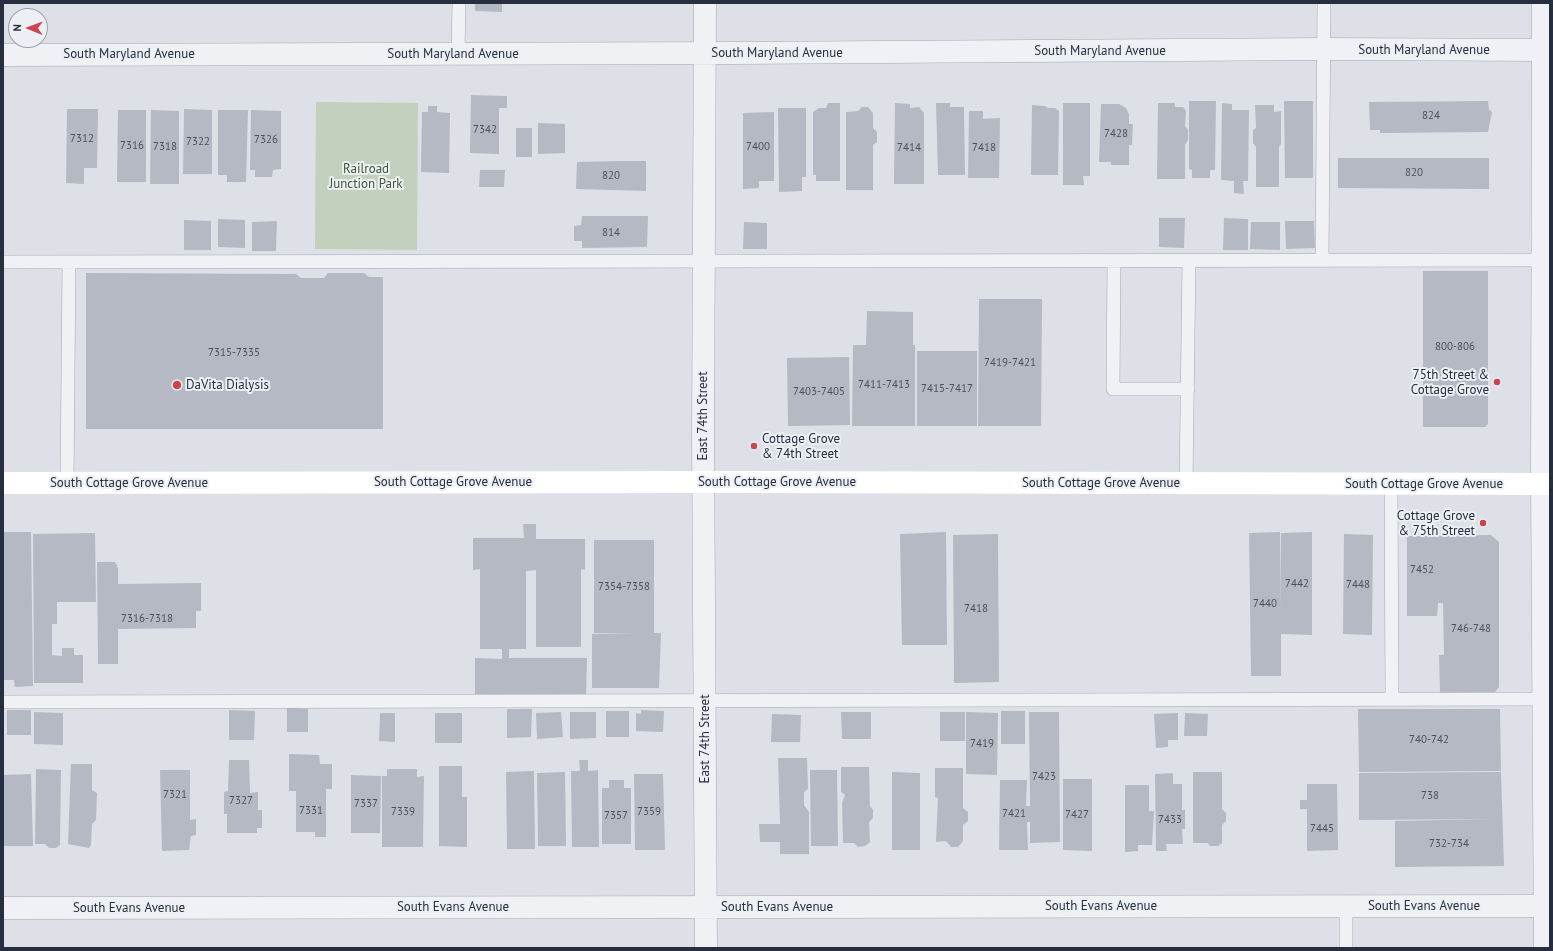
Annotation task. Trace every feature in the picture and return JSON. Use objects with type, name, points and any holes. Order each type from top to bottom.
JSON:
[{"type":"main road","name":"South Cottage Grove Avenue","points":[[3,483],[703,482],[1546,484]]},
{"type":"street","name":"East 74th Street","points":[[704,3],[703,482],[706,948]]},
{"type":"street","points":[[1543,3],[1546,50],[1547,906],[1545,948]]},
{"type":"street","name":"South Maryland Avenue","points":[[3,55],[1324,49],[1546,50]]},
{"type":"street","name":"South Evans Avenue","points":[[3,908],[1547,906]]},
{"type":"lane","points":[[458,54],[459,3]]},
{"type":"lane","points":[[1322,260],[1324,3]]},
{"type":"lane","points":[[3,262],[1546,260]]},
{"type":"lane","points":[[1114,261],[1113,389],[1188,389]]},
{"type":"lane","points":[[1186,484],[1189,261]]},
{"type":"lane","points":[[67,483],[69,262]]},
{"type":"lane","points":[[1391,484],[1392,700]]},
{"type":"lane","points":[[3,702],[1547,700]]},
{"type":"lane","points":[[1346,906],[1346,948]]},
{"type":"green space","name":"Railroad Junction Park","points":[[316,102],[418,103],[417,250],[315,249]]},
{"type":"building","points":[[475,3],[502,3],[502,12],[475,11]]},
{"type":"building","points":[[471,95],[507,96],[507,108],[499,108],[499,154],[470,153]]},
{"type":"building","points":[[1189,101],[1216,101],[1215,170],[1210,170],[1210,178],[1192,178],[1192,170],[1189,169]]},
{"type":"building","points":[[1284,101],[1313,101],[1313,178],[1285,178]]},
{"type":"building","points":[[1488,101],[1489,110],[1492,112],[1488,132],[1380,133],[1380,130],[1370,130],[1369,102]]},
{"type":"building","points":[[828,103],[840,103],[840,181],[816,181],[816,175],[813,175],[813,112],[819,108],[826,108]]},
{"type":"building","points":[[895,103],[910,104],[910,108],[919,107],[924,113],[924,184],[894,184]]},
{"type":"building","points":[[936,103],[950,103],[950,107],[964,107],[965,175],[938,175]]},
{"type":"building","points":[[1063,103],[1090,103],[1090,176],[1083,176],[1084,185],[1063,185]]},
{"type":"building","points":[[1158,103],[1175,103],[1175,107],[1183,107],[1186,111],[1185,126],[1188,130],[1188,140],[1185,145],[1185,179],[1157,179]]},
{"type":"building","points":[[1222,103],[1232,104],[1232,110],[1249,110],[1248,181],[1243,181],[1244,194],[1234,193],[1234,181],[1221,180]]},
{"type":"building","points":[[1101,104],[1119,104],[1126,108],[1129,114],[1129,124],[1133,124],[1132,145],[1129,145],[1129,165],[1111,165],[1111,162],[1099,162]]},
{"type":"building","points":[[1032,105],[1055,108],[1059,111],[1058,175],[1031,175]]},
{"type":"building","points":[[1255,105],[1274,105],[1274,112],[1281,111],[1279,187],[1256,187],[1256,147],[1253,143],[1253,130],[1256,128]]},
{"type":"building","points":[[428,106],[437,106],[437,112],[450,113],[449,173],[421,172],[422,112],[428,112]]},
{"type":"building","points":[[862,107],[868,107],[873,113],[873,128],[877,132],[877,142],[873,145],[873,190],[846,190],[846,112],[858,111]]},
{"type":"building","points":[[778,108],[806,108],[806,177],[802,177],[802,191],[779,192]]},
{"type":"building","points":[[67,109],[98,109],[97,168],[84,168],[84,184],[66,183]]},
{"type":"building","points":[[184,109],[212,110],[212,174],[183,174]]},
{"type":"building","points":[[118,110],[146,110],[146,182],[117,182]]},
{"type":"building","points":[[151,110],[179,111],[179,184],[150,184]]},
{"type":"building","points":[[218,110],[248,110],[246,182],[227,182],[227,175],[218,175]]},
{"type":"building","points":[[251,110],[281,111],[281,169],[273,170],[272,177],[255,177],[255,170],[250,170]]},
{"type":"building","points":[[969,111],[983,111],[983,119],[1000,118],[999,178],[968,178]]},
{"type":"building","points":[[774,112],[774,181],[759,181],[759,188],[743,189],[743,113]]},
{"type":"building","points":[[538,123],[565,124],[565,153],[538,154]]},
{"type":"building","points":[[516,128],[532,128],[532,157],[516,157]]},
{"type":"building","points":[[1338,158],[1489,158],[1489,189],[1338,188]]},
{"type":"building","points":[[646,161],[646,191],[576,189],[577,162]]},
{"type":"building","points":[[480,170],[505,170],[504,187],[479,187]]},
{"type":"building","points":[[582,216],[648,216],[647,247],[582,248],[582,241],[574,241],[574,226],[581,225]]},
{"type":"building","points":[[1159,218],[1185,218],[1184,248],[1159,247]]},
{"type":"building","points":[[1224,218],[1248,219],[1248,250],[1223,250]]},
{"type":"building","points":[[218,219],[245,220],[245,248],[218,247]]},
{"type":"building","points":[[184,220],[211,221],[211,250],[184,250]]},
{"type":"building","points":[[277,221],[276,251],[252,251],[252,222]]},
{"type":"building","points":[[1285,221],[1314,221],[1315,248],[1286,249]]},
{"type":"building","points":[[744,222],[767,223],[767,249],[743,249]]},
{"type":"building","points":[[1251,222],[1280,222],[1280,250],[1250,249]]},
{"type":"building","points":[[1423,271],[1488,271],[1488,424],[1485,427],[1423,427]]},
{"type":"building","points":[[86,273],[296,274],[301,278],[324,278],[328,273],[364,273],[369,277],[383,277],[383,429],[86,429]]},
{"type":"building","points":[[979,299],[1042,299],[1041,426],[978,426]]},
{"type":"building","points":[[867,311],[913,312],[913,345],[915,345],[915,426],[852,426],[853,345],[866,345]]},
{"type":"building","points":[[917,351],[977,351],[977,426],[917,426]]},
{"type":"building","points":[[849,357],[850,425],[788,426],[787,358]]},
{"type":"building","points":[[523,524],[536,524],[536,539],[585,539],[585,570],[581,569],[581,647],[536,647],[536,570],[526,571],[526,649],[509,649],[509,658],[587,658],[586,697],[475,697],[475,658],[502,659],[502,649],[480,649],[480,569],[473,570],[473,538],[524,538]]},
{"type":"building","points":[[3,532],[31,532],[33,686],[15,687],[14,680],[3,680]]},
{"type":"building","points":[[946,532],[947,645],[902,645],[900,534]]},
{"type":"building","points":[[1280,532],[1281,608],[1281,533],[1312,532],[1312,635],[1281,634],[1281,676],[1251,676],[1249,533]]},
{"type":"building","points":[[95,533],[96,602],[57,602],[57,624],[52,624],[52,655],[62,656],[62,648],[74,648],[74,655],[83,655],[83,683],[34,683],[33,534]]},
{"type":"building","points":[[998,534],[999,682],[954,683],[953,535]]},
{"type":"building","points":[[1344,534],[1373,535],[1372,635],[1343,634]]},
{"type":"building","points":[[1491,535],[1499,542],[1499,687],[1495,692],[1440,693],[1439,655],[1444,655],[1443,603],[1438,603],[1437,616],[1407,616],[1407,536]]},
{"type":"building","points":[[594,540],[654,540],[654,633],[661,633],[659,688],[592,688],[592,634],[637,633],[594,633]]},
{"type":"building","points":[[97,562],[115,562],[118,568],[118,584],[201,583],[201,611],[196,611],[196,628],[118,629],[118,664],[98,664]]},
{"type":"building","points":[[287,708],[308,709],[308,732],[287,732]]},
{"type":"building","points":[[507,709],[532,709],[531,737],[507,738]]},
{"type":"building","points":[[1358,709],[1500,709],[1501,771],[1359,772]]},
{"type":"building","points":[[7,710],[31,710],[31,735],[7,735]]},
{"type":"building","points":[[229,710],[255,711],[254,740],[229,740]]},
{"type":"building","points":[[641,710],[664,711],[663,732],[636,731],[636,713],[641,714]]},
{"type":"building","points":[[606,711],[629,711],[629,737],[606,737]]},
{"type":"building","points":[[1001,711],[1025,711],[1025,744],[1001,744]]},
{"type":"building","points":[[34,712],[63,713],[63,745],[34,744]]},
{"type":"building","points":[[561,712],[563,737],[537,739],[536,713]]},
{"type":"building","points":[[570,712],[596,712],[596,738],[570,739]]},
{"type":"building","points":[[841,712],[871,712],[871,739],[842,739]]},
{"type":"building","points":[[940,712],[965,712],[965,741],[940,741]]},
{"type":"building","points":[[966,712],[998,713],[997,775],[966,774]]},
{"type":"building","points":[[1029,712],[1059,712],[1060,842],[1030,843],[1030,822],[1027,822],[1028,850],[999,850],[1000,780],[1027,780],[1026,806],[1030,806]]},
{"type":"building","points":[[380,713],[395,713],[395,742],[379,741]]},
{"type":"building","points":[[435,713],[462,713],[462,743],[435,743]]},
{"type":"building","points":[[1178,713],[1178,740],[1168,740],[1168,747],[1156,748],[1154,714]]},
{"type":"building","points":[[1185,713],[1208,714],[1207,736],[1184,736]]},
{"type":"building","points":[[772,714],[801,715],[800,742],[771,742]]},
{"type":"building","points":[[289,754],[319,755],[320,764],[332,764],[332,789],[326,789],[326,837],[315,837],[315,832],[296,832],[296,791],[289,791]]},
{"type":"building","points":[[778,758],[807,758],[808,789],[804,792],[804,805],[809,812],[809,854],[780,854],[780,842],[760,842],[759,824],[780,824]]},
{"type":"building","points":[[229,760],[249,760],[250,793],[258,792],[258,810],[262,810],[262,828],[257,828],[257,833],[227,833],[227,814],[224,814],[224,792],[228,791]]},
{"type":"building","points":[[579,760],[588,760],[588,771],[598,770],[599,847],[572,847],[571,771],[580,771]]},
{"type":"building","points":[[71,764],[92,764],[92,790],[97,793],[96,820],[92,824],[91,845],[89,848],[68,844]]},
{"type":"building","points":[[439,766],[462,766],[462,797],[467,797],[467,847],[439,846]]},
{"type":"building","points":[[841,767],[869,767],[870,806],[873,810],[873,818],[869,822],[870,842],[865,846],[858,847],[854,843],[843,843],[842,803],[845,795],[841,792]]},
{"type":"building","points":[[935,768],[963,768],[963,808],[968,812],[968,821],[963,825],[963,841],[958,847],[951,847],[946,841],[936,842],[938,798],[935,797]]},
{"type":"building","points":[[36,769],[61,770],[60,845],[56,848],[49,848],[45,844],[35,844]]},
{"type":"building","points":[[387,769],[417,769],[417,777],[424,776],[423,847],[382,847],[382,776],[387,776]]},
{"type":"building","points":[[160,770],[190,770],[190,820],[196,819],[196,835],[191,836],[189,850],[162,851]]},
{"type":"building","points":[[810,770],[837,770],[838,846],[811,846]]},
{"type":"building","points":[[534,771],[535,849],[507,849],[506,772]]},
{"type":"building","points":[[565,772],[566,846],[538,846],[537,773]]},
{"type":"building","points":[[892,772],[920,773],[920,850],[892,850]]},
{"type":"building","points":[[1193,772],[1222,772],[1222,809],[1226,813],[1226,821],[1222,825],[1222,843],[1218,846],[1210,846],[1208,843],[1193,843]]},
{"type":"building","points":[[1501,772],[1504,866],[1395,867],[1395,821],[1492,819],[1359,820],[1359,773]]},
{"type":"building","points":[[1173,773],[1173,784],[1182,784],[1182,810],[1185,810],[1185,829],[1182,829],[1183,844],[1166,844],[1167,851],[1156,851],[1155,774]]},
{"type":"building","points":[[31,774],[33,846],[4,846],[3,775]]},
{"type":"building","points":[[634,774],[663,774],[665,850],[635,850]]},
{"type":"building","points":[[351,775],[381,776],[380,833],[351,833]]},
{"type":"building","points":[[1063,779],[1092,779],[1092,851],[1063,850]]},
{"type":"building","points":[[609,780],[624,780],[624,788],[631,788],[631,844],[602,844],[602,788],[609,788]]},
{"type":"building","points":[[1307,784],[1337,784],[1338,850],[1307,851],[1307,809],[1300,809],[1300,800],[1307,800]]},
{"type":"building","points":[[1125,785],[1149,785],[1149,811],[1154,811],[1152,845],[1138,845],[1138,851],[1125,852]]},
{"type":"place","name":"75th Street & Cottage Grove","points":[[1497,382]]},
{"type":"place","name":"DaVita Dialysis","points":[[177,385]]},
{"type":"place","name":"Cottage Grove & 74th Street","points":[[754,446]]},
{"type":"place","name":"Cottage Grove & 75th Street","points":[[1483,523]]}]
